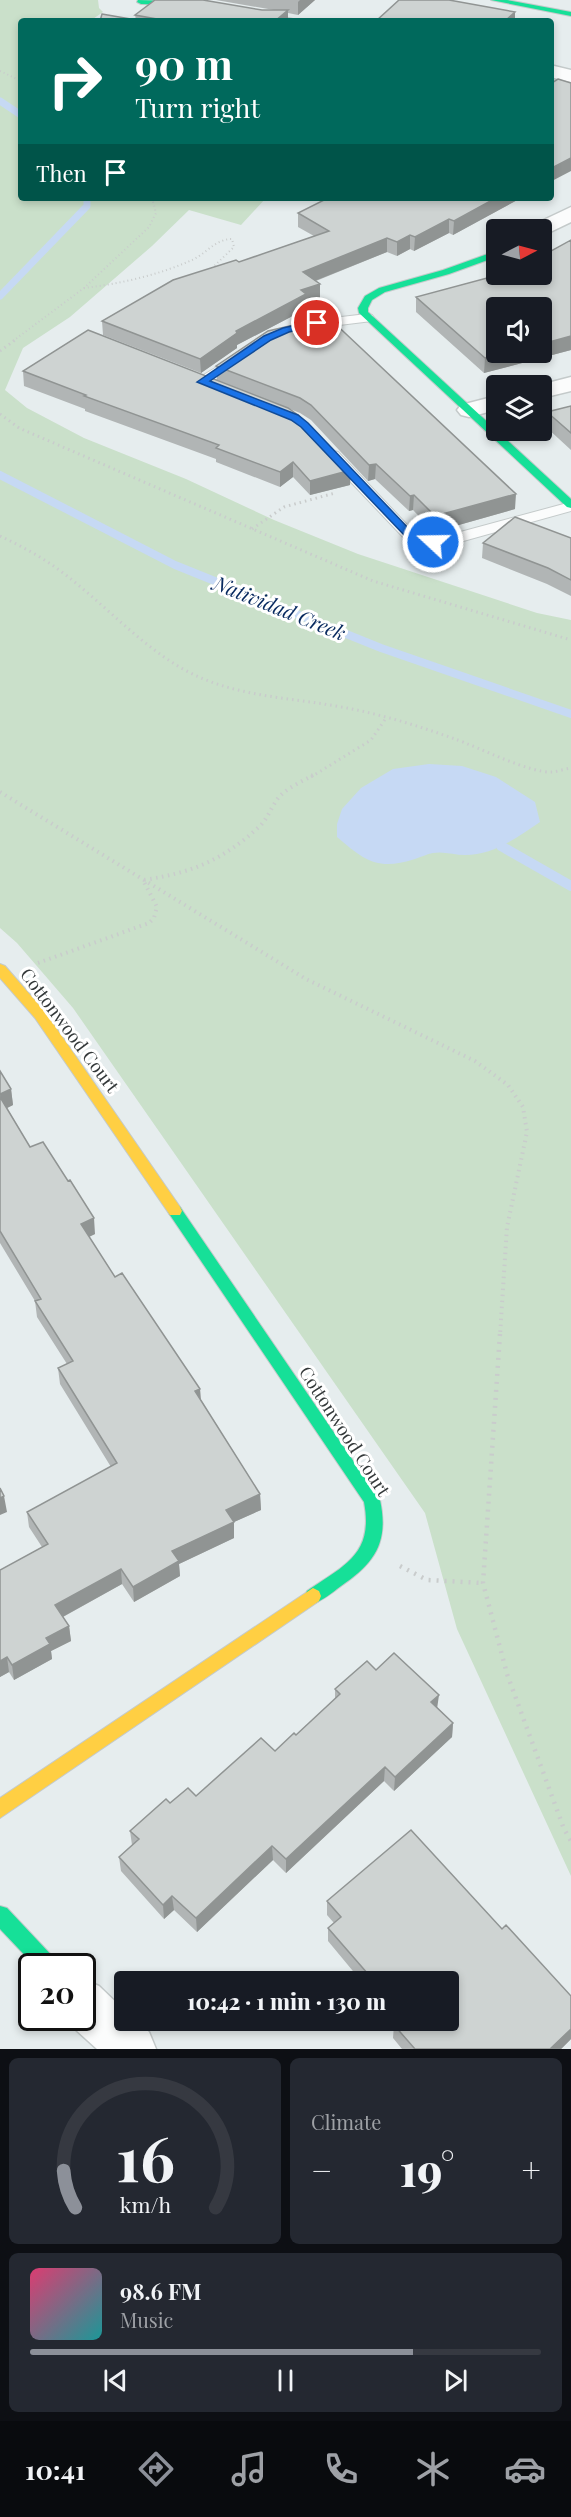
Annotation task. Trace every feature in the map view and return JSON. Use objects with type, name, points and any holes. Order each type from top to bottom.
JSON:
[{"type":"street","points":[[495,0],[571,14]]},
{"type":"street","points":[[141,2],[176,2],[212,7]]},
{"type":"street","points":[[235,11],[276,18]]},
{"type":"street","points":[[554,72],[571,76]]},
{"type":"street","points":[[552,224],[571,213]]},
{"type":"street","points":[[486,258],[454,270],[382,290],[365,303],[364,313],[571,506]]},
{"type":"street","points":[[552,389],[571,384]]},
{"type":"street","points":[[469,410],[486,406]]},
{"type":"street","name":"Cottonwood Court","points":[[3,972],[40,1015],[71,1058],[372,1500],[378,1516],[377,1533],[371,1550]]},
{"type":"street","points":[[0,1809],[357,1566],[371,1550]]},
{"type":"street","points":[[0,1915],[36,1953]]},
{"type":"street","points":[[96,2016],[132,2049]]},
{"type":"lane","points":[[296,328],[329,321],[367,318]]},
{"type":"lane","points":[[225,390],[197,380],[249,350]]},
{"type":"lane","points":[[321,442],[408,534],[415,538],[433,542],[451,541],[571,506]]},
{"type":"path","points":[[0,71],[18,80]]},
{"type":"path","points":[[0,351],[84,288],[149,227],[156,213],[153,201]]},
{"type":"path","points":[[84,288],[180,264],[204,253],[223,239],[234,241],[234,247],[206,274]]},
{"type":"path","points":[[0,414],[19,428],[373,581],[571,640]]},
{"type":"path","points":[[252,529],[284,507],[362,486]]},
{"type":"path","points":[[0,536],[66,574],[172,664],[213,683],[249,693],[354,710],[447,734],[536,770],[552,772],[571,768]]},
{"type":"path","points":[[143,880],[177,875],[203,866],[228,852],[262,824],[281,795],[371,740],[386,718]]},
{"type":"path","points":[[0,792],[306,979],[475,1061],[508,1085],[523,1107],[527,1132],[507,1227],[483,1583],[507,1674],[564,1829],[571,1841]]},
{"type":"path","points":[[3,972],[149,923],[156,917],[158,905],[143,880]]},
{"type":"path","points":[[371,1550],[427,1580],[483,1583]]},
{"type":"green space","points":[[0,0],[98,0],[99,8],[103,12],[94,18],[18,18],[18,201],[263,201],[241,225],[189,210],[152,246],[70,317],[23,348],[5,390],[27,408],[84,438],[186,479],[274,520],[358,554],[537,613],[571,620],[571,1876],[457,1629],[425,1513],[73,1008],[17,943],[0,928]]},
{"type":"water","points":[[429,764],[462,766],[496,777],[535,802],[540,822],[496,849],[486,852],[465,855],[428,854],[391,864],[381,864],[364,858],[337,837],[337,824],[342,809],[361,788],[393,769]]},
{"type":"building","points":[[155,0],[203,0],[262,10],[288,10],[279,18],[152,18],[135,15]]},
{"type":"building","points":[[399,0],[449,0],[515,12],[508,18],[379,18]]},
{"type":"building","points":[[102,14],[125,18],[101,18]]},
{"type":"building","points":[[558,79],[571,83],[571,158],[554,167],[554,82]]},
{"type":"building","points":[[322,201],[491,201],[454,221],[449,219],[415,237],[410,235],[397,242],[387,238],[303,272],[320,284],[301,290],[306,294],[236,331],[237,333],[200,359],[102,321],[173,280],[236,260],[239,262],[329,231],[298,213]]},
{"type":"building","points":[[571,240],[571,336],[552,341],[552,297],[486,297],[485,358],[416,297],[486,278],[486,285],[552,285],[552,250]]},
{"type":"building","points":[[328,317],[516,494],[435,516],[414,495],[410,496],[376,464],[369,465],[311,405],[300,398],[216,366],[268,331]]},
{"type":"building","points":[[88,330],[288,408],[298,415],[351,470],[310,481],[293,462],[280,472],[216,448],[219,445],[84,396],[86,395],[23,371]]},
{"type":"building","points":[[571,406],[571,433],[552,416],[552,411]]},
{"type":"building","points":[[515,517],[571,538],[571,580],[548,568],[483,543]]},
{"type":"building","points":[[0,1071],[11,1089],[0,1094]]},
{"type":"building","points":[[0,1097],[30,1147],[43,1142],[68,1181],[70,1180],[94,1218],[81,1224],[115,1277],[122,1273],[200,1389],[195,1391],[260,1494],[226,1510],[234,1522],[172,1551],[179,1561],[133,1587],[121,1569],[55,1605],[69,1626],[46,1638],[50,1644],[12,1665],[7,1657],[0,1661],[0,1570],[48,1544],[27,1512],[117,1463],[58,1368],[73,1361],[35,1301],[41,1299],[0,1231]]},
{"type":"building","points":[[394,1653],[439,1695],[431,1702],[453,1723],[395,1777],[385,1767],[286,1859],[272,1846],[196,1918],[172,1896],[163,1905],[119,1857],[139,1839],[130,1831],[166,1799],[170,1803],[188,1788],[196,1796],[261,1738],[275,1751],[294,1733],[296,1735],[340,1694],[335,1689],[367,1661],[376,1670]]},
{"type":"building","points":[[411,1830],[502,1929],[506,1925],[571,1996],[571,2029],[550,2049],[415,2049],[399,2031],[459,2031],[459,1971],[365,1971],[328,1928],[341,1917],[327,1901]]},
{"type":"waterway","name":"Natividad Creek","points":[[0,101],[18,113]]},
{"type":"waterway","name":"Natividad Creek","points":[[0,296],[87,206],[87,201]]},
{"type":"waterway","name":"Natividad Creek","points":[[0,475],[175,565],[381,648],[571,714]]},
{"type":"waterway","points":[[501,846],[571,886]]},
{"type":"traffic: fast","points":[[495,0],[571,14]]},
{"type":"traffic: fast","points":[[141,2],[196,4]]},
{"type":"traffic: fast","points":[[486,258],[446,272],[382,290],[368,298],[363,308],[364,313],[571,505]]},
{"type":"traffic: fast","points":[[175,1211],[372,1500],[376,1518],[375,1534],[370,1547],[353,1568],[313,1596]]},
{"type":"traffic: fast","points":[[0,1915],[36,1953]]},
{"type":"traffic: slow","points":[[244,12],[277,18]]},
{"type":"traffic: slow","points":[[0,969],[40,1015],[175,1211]]},
{"type":"traffic: slow","points":[[0,1809],[313,1596]]},
{"type":"route","points":[[317,323],[286,330],[267,338],[202,382],[284,412],[294,418],[304,425],[408,534],[433,542]]}]
